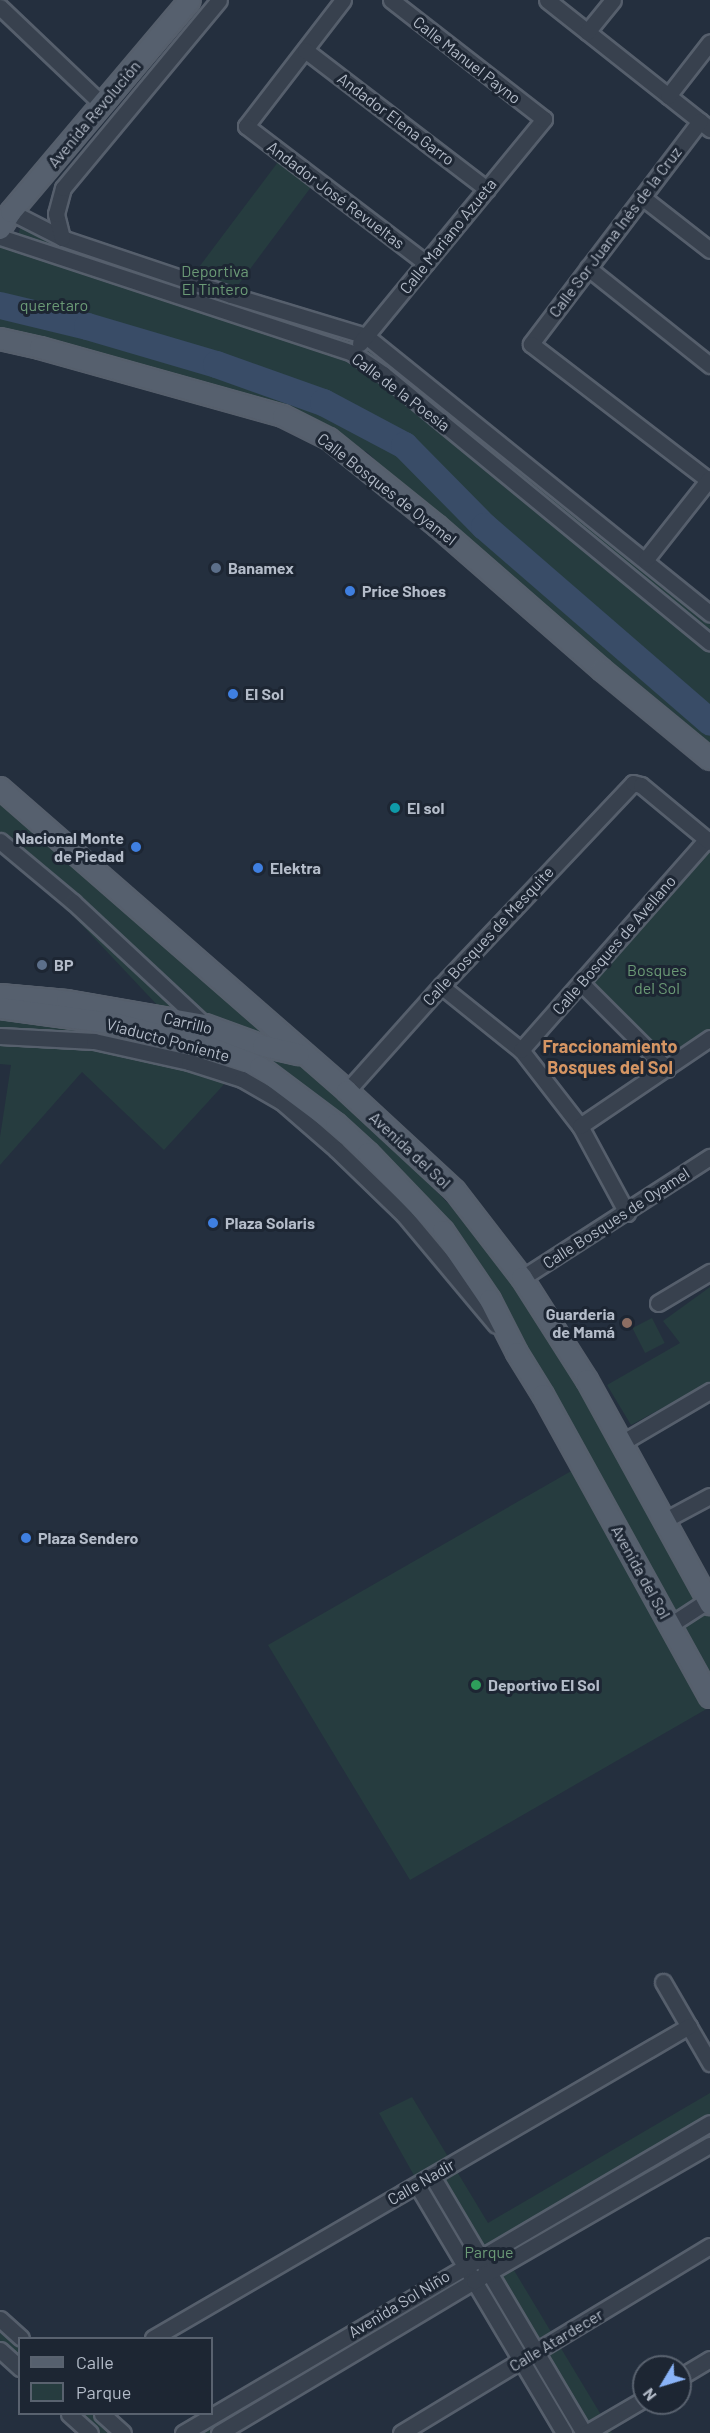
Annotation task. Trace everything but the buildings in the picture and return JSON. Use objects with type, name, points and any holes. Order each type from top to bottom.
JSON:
[{"type":"main road","name":"Avenida Revolución","points":[[0,229],[11,212],[190,0]]},
{"type":"main road","name":"Calle Bosques de Oyamel","points":[[0,339],[40,348],[283,416],[329,439],[437,526],[602,670],[710,759]]},
{"type":"main road","name":"Avenida del Sol","points":[[0,788],[346,1091],[456,1191],[522,1278],[623,1442],[709,1601]]},
{"type":"main road","name":"Carrillo","points":[[0,995],[88,1004],[205,1025],[263,1046],[303,1055]]},
{"type":"main road","name":"Viaducto Poniente","points":[[0,1008],[117,1024],[222,1052],[260,1067],[336,1124],[426,1210]]},
{"type":"main road","name":"Avenida del Sol","points":[[426,1210],[490,1300],[517,1353],[543,1395],[710,1697]]},
{"type":"street","name":"Avenida Revolución","points":[[62,238],[56,213],[63,188],[219,0]]},
{"type":"street","points":[[305,50],[343,0]]},
{"type":"street","name":"Calle Manuel Payno","points":[[391,0],[544,119]]},
{"type":"street","points":[[547,0],[705,125]]},
{"type":"street","points":[[587,32],[613,0]]},
{"type":"street","points":[[0,7],[102,104]]},
{"type":"street","points":[[668,96],[710,42]]},
{"type":"street","name":"Andador José Revueltas","points":[[305,50],[246,126],[426,263]]},
{"type":"street","name":"Andador Elena Garro","points":[[305,50],[487,189]]},
{"type":"street","name":"Calle Mariano Azueta","points":[[352,353],[544,119]]},
{"type":"street","name":"Calle Sor Juana Inés de la Cruz","points":[[705,125],[642,197],[531,344],[709,479]]},
{"type":"street","points":[[642,197],[710,250]]},
{"type":"street","name":"Calle de la Poesía","points":[[11,212],[62,238],[231,295],[366,336],[646,559],[710,614]]},
{"type":"street","name":"Calle de la Poesía","points":[[0,237],[352,353],[383,374],[709,641]]},
{"type":"street","points":[[588,268],[710,365]]},
{"type":"street","points":[[646,559],[709,479]]},
{"type":"street","name":"Calle Bosques de Mesquite","points":[[346,1091],[441,986],[633,783],[641,785],[708,840]]},
{"type":"street","name":"Calle Bosques de Avellano","points":[[521,1050],[708,840]]},
{"type":"street","points":[[0,841],[73,902],[205,1025]]},
{"type":"street","points":[[582,984],[667,1069]]},
{"type":"street","points":[[441,986],[521,1050],[580,1126],[627,1213]]},
{"type":"street","name":"Avenida del Sol","points":[[0,1036],[94,1041],[189,1062],[242,1079],[282,1102],[360,1170],[404,1215],[480,1304],[517,1353]]},
{"type":"street","points":[[580,1126],[710,1038]]},
{"type":"street","name":"Calle Bosques de Oyamel","points":[[522,1278],[627,1213],[710,1157]]},
{"type":"street","points":[[657,1304],[710,1272]]},
{"type":"street","points":[[623,1442],[710,1391]]},
{"type":"street","points":[[665,1520],[710,1496]]},
{"type":"street","points":[[670,1625],[709,1601]]},
{"type":"street","points":[[663,1982],[710,2063]]},
{"type":"street","name":"Calle Nadir","points":[[155,2337],[689,2026]]},
{"type":"street","name":"Avenida Sol Niño","points":[[183,2433],[465,2265],[710,2123]]},
{"type":"street","name":"Avenida Sol Niño","points":[[219,2433],[474,2281],[710,2145]]},
{"type":"street","points":[[432,2176],[585,2433],[632,2406]]},
{"type":"street","points":[[417,2185],[564,2433]]},
{"type":"street","name":"Calle Atardecer","points":[[401,2433],[522,2362],[710,2246]]},
{"type":"street","points":[[0,2319],[20,2337]]},
{"type":"street","points":[[0,2350],[18,2366]]},
{"type":"street","points":[[692,2370],[710,2359]]},
{"type":"street","points":[[70,2415],[90,2433]]},
{"type":"street","points":[[103,2415],[123,2433]]},
{"type":"green space","name":"Deportiva El Tintero","points":[[284,154],[317,179],[230,296],[362,341],[710,621],[710,635],[375,365],[17,239],[20,228],[187,283]]},
{"type":"green space","name":"queretaro","points":[[0,238],[330,345],[414,399],[710,643],[710,752],[488,571],[367,452],[193,391],[0,340]]},
{"type":"green space","points":[[0,792],[308,1061],[506,1262],[584,1382],[710,1607],[710,1707],[410,1880],[268,1645],[580,1466],[462,1265],[376,1181],[258,1093],[228,1080],[164,1150],[82,1072],[0,1165],[0,1137],[11,1065],[0,1064],[0,989],[160,1008],[0,838]]},
{"type":"green space","name":"Bosques del Sol","points":[[710,842],[710,1038],[667,1069],[582,984]]},
{"type":"green space","points":[[710,1287],[710,1382],[631,1425],[607,1385],[680,1343],[663,1321]]},
{"type":"green space","points":[[652,1318],[665,1343],[645,1353],[632,1328]]},
{"type":"green space","name":"Parque","points":[[710,2093],[710,2145],[512,2267],[612,2433],[563,2433],[473,2281],[219,2433],[184,2433],[467,2270],[379,2113],[412,2097],[488,2223]]},
{"type":"green space","points":[[0,2328],[18,2345],[18,2358],[0,2341]]},
{"type":"green space","points":[[78,2415],[94,2415],[114,2433],[98,2433]]},
{"type":"waterway","points":[[0,305],[87,326],[216,364],[323,402],[404,445],[484,526],[710,722]]},
{"type":"place","name":"Banamex","points":[[216,568]]},
{"type":"place","name":"Price Shoes","points":[[350,591]]},
{"type":"place","name":"El Sol","points":[[233,694]]},
{"type":"place","name":"El sol","points":[[395,808]]},
{"type":"place","name":"Nacional Monte de Piedad","points":[[136,847]]},
{"type":"place","name":"Elektra","points":[[258,868]]},
{"type":"place","name":"BP","points":[[42,965]]},
{"type":"place","name":"Plaza Solaris","points":[[213,1223]]},
{"type":"place","name":"Guarderia de Mamá","points":[[627,1323]]},
{"type":"place","name":"Plaza Sendero","points":[[26,1538]]},
{"type":"place","name":"Deportivo El Sol","points":[[476,1685]]},
{"type":"district","name":"Fraccionamiento Bosques del Sol","points":[[610,1057]]}]
